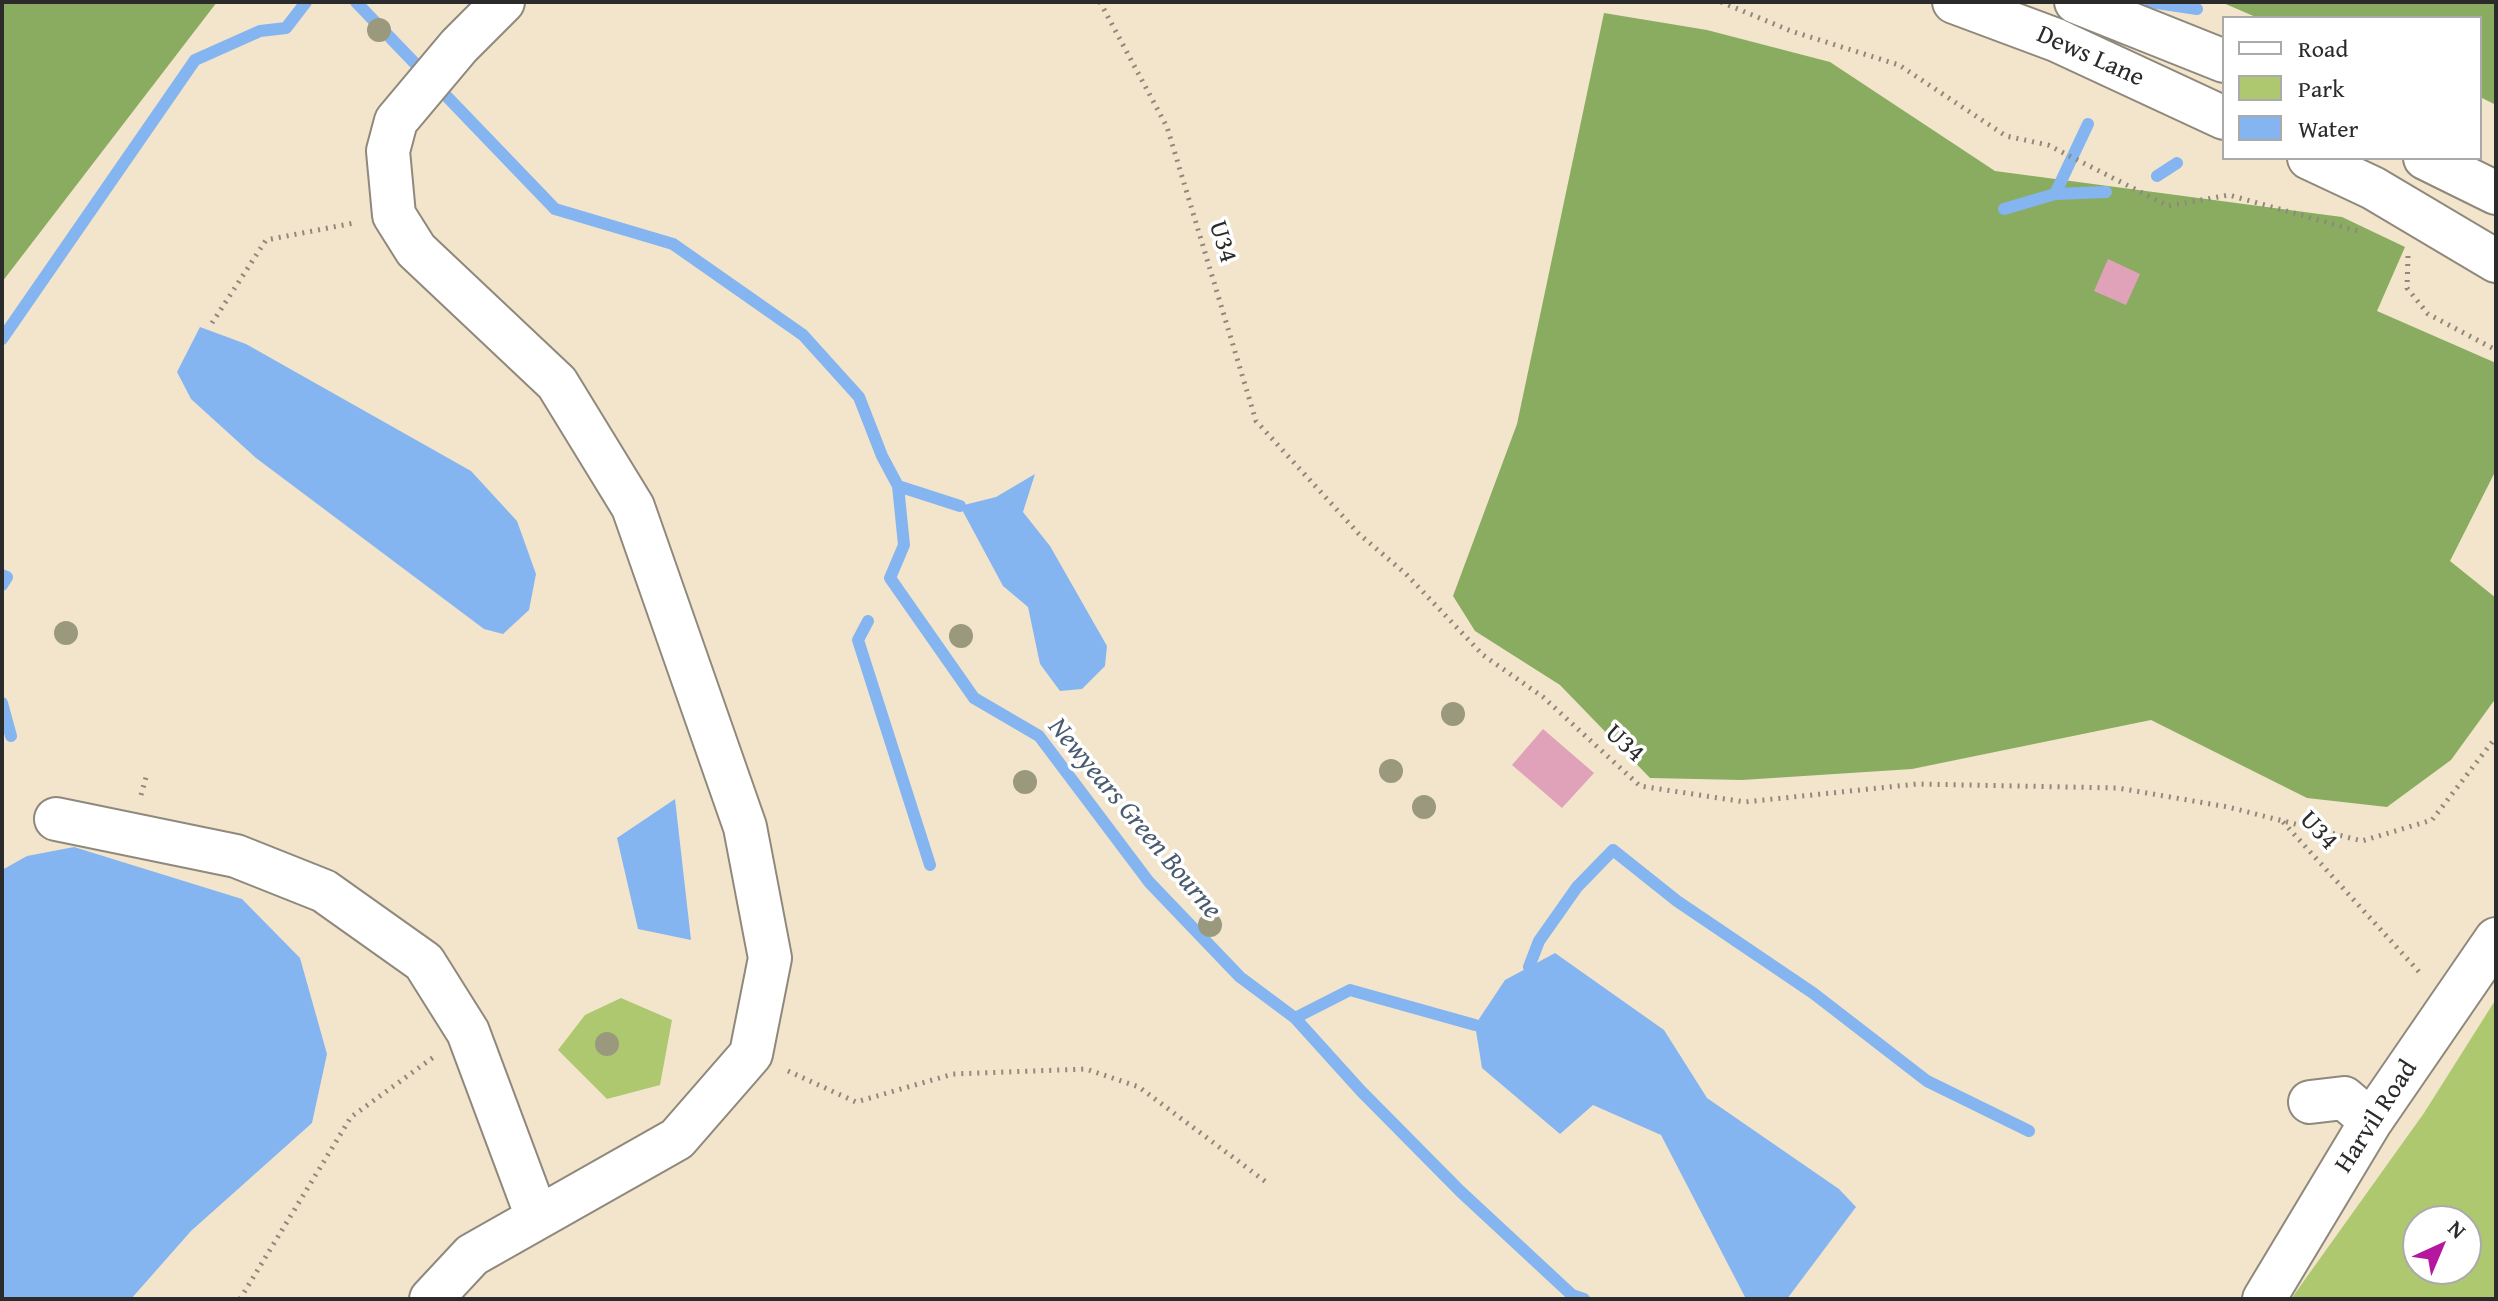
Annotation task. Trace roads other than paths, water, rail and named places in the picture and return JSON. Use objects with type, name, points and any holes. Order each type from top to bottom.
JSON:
[{"type":"street","points":[[431,1299],[472,1255],[677,1139],[751,1054],[770,958],[745,827],[633,507],[557,383],[416,250],[394,215],[388,151],[396,121],[459,46],[503,2]]},
{"type":"street","name":"Dews Lane","points":[[1956,2],[2056,40],[2222,117]]},
{"type":"street","points":[[2076,2],[2222,60]]},
{"type":"street","points":[[2313,160],[2373,188],[2496,261]]},
{"type":"street","points":[[2429,160],[2496,193]]},
{"type":"street","points":[[56,819],[236,856],[324,891],[424,962],[468,1032],[537,1217]]},
{"type":"street","name":"Harvil Road","points":[[2264,1299],[2371,1121],[2496,939]]},
{"type":"street","points":[[2310,1102],[2344,1098],[2371,1121]]},
{"type":"water","points":[[200,327],[246,344],[471,471],[517,521],[536,574],[529,610],[503,634],[484,629],[256,458],[191,399],[177,372]]},
{"type":"water","points":[[1035,474],[1023,512],[1050,546],[1107,646],[1105,666],[1082,689],[1060,691],[1040,664],[1028,607],[1003,586],[960,506],[996,497]]},
{"type":"water","points":[[675,799],[691,940],[638,929],[617,838]]},
{"type":"water","points":[[74,847],[242,899],[300,958],[327,1054],[312,1123],[191,1231],[131,1299],[2,1299],[2,870],[27,856]]},
{"type":"water","points":[[1555,953],[1664,1030],[1707,1098],[1839,1189],[1856,1207],[1787,1299],[1746,1299],[1661,1135],[1593,1105],[1560,1134],[1482,1068],[1475,1025],[1505,980]]},
{"type":"waterway","points":[[2,339],[195,60],[260,31],[286,28],[306,2]]},
{"type":"waterway","name":"Newyears Green Bourne","points":[[356,2],[555,209],[673,244],[803,335],[859,397],[882,456],[898,486],[904,545],[890,578],[974,698],[1039,736],[1149,882],[1240,977],[1295,1018],[1361,1091],[1460,1191],[1572,1295],[1584,1299]]},
{"type":"waterway","points":[[2150,2],[2197,9]]},
{"type":"waterway","points":[[2055,194],[2088,124]]},
{"type":"waterway","points":[[2157,176],[2177,163]]},
{"type":"waterway","points":[[2004,209],[2055,194],[2106,192]]},
{"type":"waterway","points":[[898,486],[960,506]]},
{"type":"waterway","points":[[2,575],[7,577],[2,585]]},
{"type":"waterway","points":[[868,621],[858,640],[930,865]]},
{"type":"waterway","points":[[2,703],[11,736]]},
{"type":"waterway","points":[[1529,967],[1539,941],[1577,887],[1613,850],[1677,901],[1813,993],[1927,1081],[2029,1131]]},
{"type":"waterway","points":[[1295,1018],[1350,990],[1475,1025]]}]
